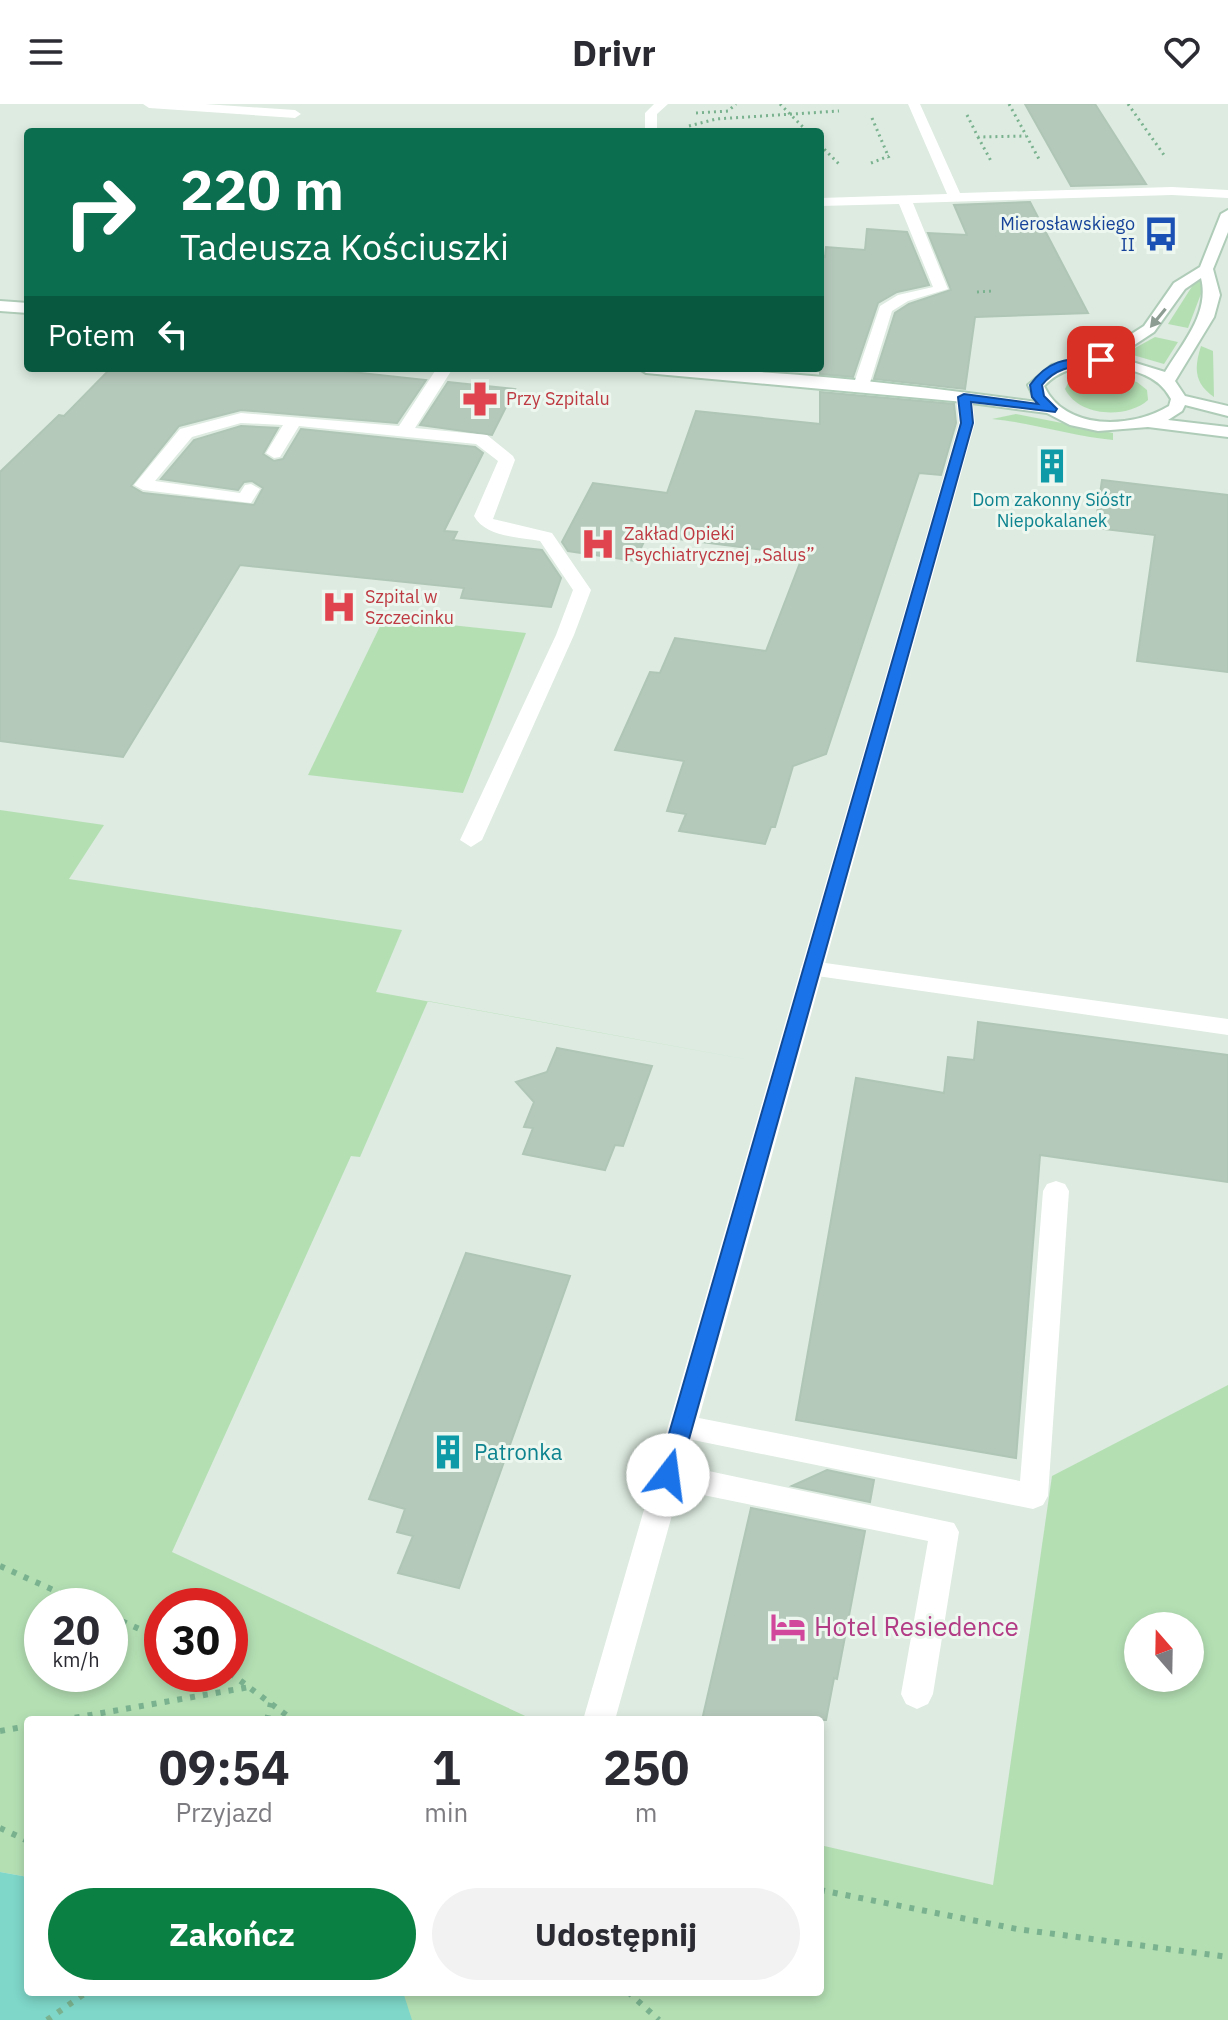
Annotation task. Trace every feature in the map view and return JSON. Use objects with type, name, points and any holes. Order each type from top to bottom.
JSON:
[{"type":"street","points":[[149,104],[295,114]]},
{"type":"street","points":[[651,128],[651,113],[662,104]]},
{"type":"street","points":[[914,104],[955,197]]},
{"type":"street","points":[[824,202],[1172,191],[1228,194]]},
{"type":"street","points":[[860,389],[885,309],[903,298],[941,289],[904,199]]},
{"type":"street","points":[[1101,360],[1149,329],[1161,316],[1179,286],[1206,269],[1228,214]]},
{"type":"street","points":[[1167,381],[1206,317],[1213,295],[1206,269]]},
{"type":"street","points":[[0,306],[24,308]]},
{"type":"street","points":[[964,397],[1036,385],[1047,371],[1070,363],[1101,360],[1150,371],[1167,381],[1179,399],[1228,411]]},
{"type":"street","points":[[404,432],[442,372]]},
{"type":"street","points":[[687,372],[964,397],[1051,409]]},
{"type":"street","points":[[1036,385],[1038,397],[1051,409],[1098,426],[1127,427],[1152,423],[1228,432]]},
{"type":"street","points":[[600,1716],[967,423],[964,397]]},
{"type":"street","points":[[1152,423],[1176,408],[1179,399]]},
{"type":"street","points":[[251,489],[245,499],[143,485],[186,433],[241,418],[481,439],[507,460],[483,516],[486,522],[546,537],[582,590],[565,635],[471,840]]},
{"type":"street","points":[[274,453],[294,421]]},
{"type":"street","points":[[811,969],[1228,1027]]},
{"type":"street","points":[[682,1426],[1033,1496],[1056,1191]]},
{"type":"street","points":[[668,1475],[944,1532],[917,1694]]},
{"type":"path","points":[[780,104],[804,128]]},
{"type":"path","points":[[1009,104],[1041,162]]},
{"type":"path","points":[[1128,104],[1169,162]]},
{"type":"path","points":[[685,127],[716,119],[839,111]]},
{"type":"path","points":[[967,115],[995,169]]},
{"type":"path","points":[[872,118],[892,165]]},
{"type":"path","points":[[978,137],[1026,136]]},
{"type":"path","points":[[977,292],[993,291]]},
{"type":"path","points":[[0,1566],[49,1588]]},
{"type":"path","points":[[85,1716],[250,1687],[288,1716]]},
{"type":"path","points":[[268,1716],[271,1703]]},
{"type":"path","points":[[0,1731],[24,1727]]},
{"type":"path","points":[[0,1828],[24,1839]]},
{"type":"path","points":[[824,1891],[1017,1929],[1228,1957]]},
{"type":"path","points":[[47,2020],[81,1996]]},
{"type":"path","points":[[632,1996],[659,2020]]},
{"type":"green space","points":[[1198,277],[1207,278],[1188,328],[1168,324]]},
{"type":"green space","points":[[1155,337],[1178,342],[1164,364],[1126,353]]},
{"type":"green space","points":[[1201,346],[1213,351],[1214,397],[1207,392],[1197,374]]},
{"type":"green space","points":[[1100,373],[1137,382],[1147,390],[1148,400],[1128,410],[1104,412],[1081,405],[1065,389],[1069,381]]},
{"type":"green space","points":[[1016,414],[1113,433],[1113,440],[992,419]]},
{"type":"green space","points":[[384,618],[526,633],[463,793],[308,775]]},
{"type":"green space","points":[[0,810],[104,825],[69,879],[402,930],[376,992],[428,1001],[360,1157],[351,1156],[172,1552],[525,1716],[24,1716],[24,1876],[0,1872]]},
{"type":"green space","points":[[1228,1385],[1228,2020],[137,2020],[144,1996],[824,1996],[824,1846],[993,1885],[1052,1476]]},
{"type":"water","points":[[0,1872],[24,1876],[24,1996],[404,1996],[412,2020],[0,2020]]},
{"type":"building","points":[[1025,104],[1095,104],[1146,184],[1071,186]]},
{"type":"building","points":[[1030,202],[1088,313],[975,317],[965,389],[874,379],[895,313],[909,304],[951,290],[928,233],[967,235],[954,205]]},
{"type":"building","points":[[867,229],[907,232],[929,285],[897,292],[878,303],[853,377],[820,374],[824,372],[826,247],[865,250]]},
{"type":"building","points":[[107,372],[352,372],[426,380],[397,423],[241,410],[179,426],[131,486],[143,493],[254,505],[263,488],[252,481],[244,482],[238,490],[161,479],[194,440],[241,426],[278,428],[263,454],[274,461],[283,459],[301,429],[475,447],[483,453],[444,531],[457,532],[453,540],[542,550],[561,578],[551,607],[461,598],[464,588],[240,565],[123,757],[0,741],[0,472],[59,415],[64,416]]},
{"type":"building","points":[[448,382],[515,389],[492,435],[420,425]]},
{"type":"building","points":[[820,392],[954,404],[956,423],[941,475],[919,473],[826,754],[793,766],[775,827],[771,827],[765,844],[679,831],[686,814],[667,811],[684,761],[615,750],[650,672],[660,673],[675,638],[766,651],[803,555],[647,535],[635,561],[568,551],[562,542],[593,483],[667,493],[696,411],[820,424]]},
{"type":"building","points":[[1102,480],[1228,495],[1228,672],[1137,661],[1155,535],[1095,528]]},
{"type":"building","points":[[978,1022],[1228,1055],[1228,1182],[1040,1155],[1016,1458],[796,1420],[856,1078],[944,1093],[948,1057],[974,1060]]},
{"type":"building","points":[[557,1048],[652,1066],[623,1146],[615,1145],[605,1170],[523,1154],[533,1128],[524,1127],[534,1102],[516,1082],[547,1072]]},
{"type":"building","name":"Patronka","points":[[466,1253],[570,1276],[459,1588],[398,1573],[413,1536],[397,1532],[405,1509],[369,1499]]},
{"type":"building","points":[[827,1470],[874,1480],[870,1502],[792,1486]]},
{"type":"building","name":"Hotel Resiedence","points":[[751,1508],[865,1531],[837,1679],[834,1678],[826,1720],[824,1716],[703,1716]]},
{"type":"place","name":"Mierosławskiego II","points":[[1161,234]]},
{"type":"place","name":"Przy Szpitalu","points":[[480,399]]},
{"type":"place","name":"Dom zakonny Sióstr Niepokalanek","points":[[1052,466]]},
{"type":"place","name":"Zakład Opieki Psychiatrycznej „Salus”","points":[[598,544]]},
{"type":"place","name":"Szpital w Szczecinku","points":[[339,607]]},
{"type":"place","name":"Patronka","points":[[448,1452]]},
{"type":"place","name":"Hotel Resiedence","points":[[788,1627]]},
{"type":"route","points":[[668,1475],[967,423],[964,397],[1051,409],[1038,397],[1036,385],[1047,371],[1070,363],[1101,360]]}]
